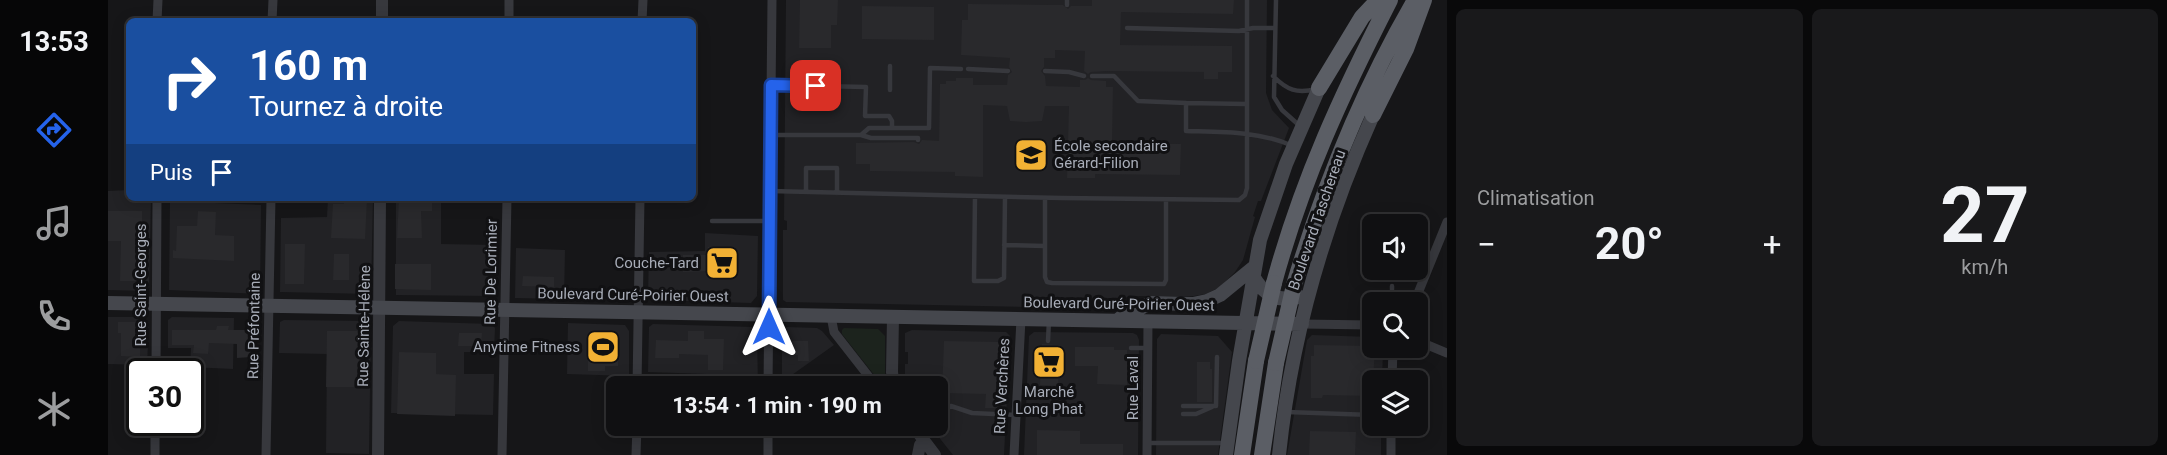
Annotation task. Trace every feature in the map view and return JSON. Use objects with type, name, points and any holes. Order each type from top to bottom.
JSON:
[{"type":"highway","points":[[1319,88],[1362,17],[1378,0]]},
{"type":"highway","name":"Boulevard Taschereau","points":[[1242,455],[1256,361],[1274,283],[1296,211],[1321,144],[1356,66],[1390,0]]},
{"type":"highway","name":"Boulevard Taschereau","points":[[1262,455],[1276,363],[1294,285],[1326,186],[1352,122],[1380,63],[1415,0]]},
{"type":"highway","points":[[1373,115],[1406,49],[1424,0]]},
{"type":"main road","points":[[1226,449],[1253,272],[1264,225],[1293,146],[1319,88]]},
{"type":"main road","name":"Boulevard Taschereau","points":[[1279,455],[1294,358],[1309,294],[1340,196],[1373,115]]},
{"type":"main road","points":[[1253,272],[1264,292],[1274,297],[1292,298],[1309,294]]},
{"type":"main road","points":[[1116,321],[1151,303],[1193,304],[1207,301],[1220,295],[1253,272]]},
{"type":"main road","name":"Boulevard Curé-Poirier Ouest","points":[[108,303],[1302,324]]},
{"type":"main road","points":[[1240,354],[1255,347],[1269,345],[1281,347],[1294,358]]},
{"type":"street","points":[[158,0],[158,18]]},
{"type":"street","points":[[272,18],[273,0]]},
{"type":"street","points":[[382,0],[382,18]]},
{"type":"street","points":[[509,0],[509,18]]},
{"type":"street","points":[[642,18],[643,0]]},
{"type":"street","points":[[768,376],[772,0]]},
{"type":"street","name":"Rue Saint-Georges","points":[[156,358],[157,201]]},
{"type":"street","name":"Rue Préfontaine","points":[[266,455],[271,201]]},
{"type":"street","name":"Rue Sainte-Hélène","points":[[378,455],[380,201]]},
{"type":"street","name":"Rue De Lorimier","points":[[502,455],[507,201]]},
{"type":"street","points":[[637,376],[640,201]]},
{"type":"street","points":[[1418,292],[1447,222]]},
{"type":"street","points":[[831,316],[834,332],[868,376]]},
{"type":"street","points":[[893,317],[893,376]]},
{"type":"street","name":"Rue Verchères","points":[[1014,455],[1021,319]]},
{"type":"street","name":"Rue Laval","points":[[1147,455],[1148,321]]},
{"type":"street","points":[[1302,324],[1362,325]]},
{"type":"street","points":[[1428,345],[1447,353]]},
{"type":"street","points":[[155,436],[155,455]]},
{"type":"street","points":[[636,455],[637,436]]},
{"type":"street","points":[[768,436],[768,455]]},
{"type":"street","points":[[1390,455],[1391,436]]},
{"type":"street","points":[[924,437],[933,454]]},
{"type":"street","points":[[918,455],[924,437]]},
{"type":"lane","points":[[770,191],[1233,201],[1243,197],[1247,188],[1248,146],[1246,133],[1247,0]]},
{"type":"lane","points":[[1276,0],[1272,88],[1277,103],[1301,127]]},
{"type":"lane","points":[[1127,28],[1239,31],[1274,28]]},
{"type":"lane","points":[[890,66],[890,90]]},
{"type":"lane","points":[[861,135],[869,128],[928,128],[930,68],[961,69]]},
{"type":"lane","points":[[968,69],[1008,70]]},
{"type":"lane","points":[[1045,71],[1069,72],[1084,76]]},
{"type":"lane","points":[[1092,76],[1114,76],[1138,101],[1246,104]]},
{"type":"lane","points":[[1273,76],[1295,92],[1319,88]]},
{"type":"lane","points":[[771,85],[866,87],[865,116],[889,116],[892,128]]},
{"type":"lane","points":[[1186,103],[1186,131],[1246,133],[1276,139],[1293,146]]},
{"type":"lane","points":[[770,135],[861,135],[871,138],[918,138],[918,140]]},
{"type":"lane","points":[[806,191],[806,168],[837,168],[837,193]]},
{"type":"lane","points":[[975,196],[974,281],[1003,279],[1005,197]]},
{"type":"lane","points":[[1045,198],[1045,277],[1049,283],[1163,285],[1166,280],[1166,200]]},
{"type":"lane","points":[[712,221],[770,221]]},
{"type":"lane","points":[[1004,245],[1045,246]]},
{"type":"lane","points":[[1392,286],[1392,292]]},
{"type":"lane","points":[[1048,341],[1049,320]]},
{"type":"lane","points":[[1131,348],[1148,348]]},
{"type":"lane","points":[[1216,406],[1217,357]]},
{"type":"lane","points":[[948,408],[951,406],[972,413],[1016,415]]},
{"type":"lane","points":[[1183,406],[1216,406]]},
{"type":"lane","points":[[1183,414],[1196,414],[1216,406]]},
{"type":"lane","points":[[1285,412],[1362,415]]},
{"type":"lane","points":[[1147,443],[1226,449]]},
{"type":"shaded area","name":"École secondaire Gérard-Filion","points":[[786,0],[1267,0],[1266,93],[1272,110],[1289,128],[1261,201],[1258,201],[1243,260],[1220,287],[1206,294],[1194,296],[1140,296],[1026,307],[786,302],[783,300],[783,230],[787,230],[787,221],[784,220]]},
{"type":"shaded area","points":[[126,190],[126,201],[151,201],[149,291],[108,290],[108,191]]},
{"type":"shaded area","points":[[170,201],[215,201],[215,203],[261,205],[260,294],[169,290]]},
{"type":"shaded area","points":[[328,201],[373,201],[371,294],[280,292],[281,218],[327,217]]},
{"type":"shaded area","points":[[396,201],[441,201],[441,244],[495,245],[492,296],[396,295]]},
{"type":"shaded area","points":[[705,233],[758,236],[757,296],[751,303],[654,300],[648,295],[649,252],[705,251]]},
{"type":"shaded area","points":[[516,248],[565,250],[564,299],[515,298]]},
{"type":"shaded area","points":[[108,317],[144,317],[149,323],[147,358],[126,358],[126,364],[108,364]]},
{"type":"shaded area","points":[[172,317],[234,318],[233,369],[204,368],[204,358],[190,358],[191,348],[168,348],[168,320]]},
{"type":"shaded area","points":[[284,320],[368,321],[371,323],[369,454],[326,453],[327,354],[279,353],[280,322]]},
{"type":"shaded area","points":[[399,321],[491,324],[495,328],[494,352],[464,352],[464,374],[494,374],[493,415],[391,413],[393,326]]},
{"type":"shaded area","points":[[568,323],[625,325],[629,331],[629,376],[567,374]]},
{"type":"shaded area","points":[[653,324],[753,327],[757,332],[758,376],[706,376],[706,374],[648,372],[649,327]]},
{"type":"shaded area","points":[[786,327],[817,328],[834,345],[790,376],[782,376],[782,331]]},
{"type":"shaded area","points":[[844,328],[878,329],[885,336],[885,376],[875,376],[842,334]]},
{"type":"shaded area","points":[[912,330],[1006,332],[1010,336],[1004,455],[953,455],[938,436],[948,436],[948,376],[905,376],[908,352],[905,352],[905,333]]},
{"type":"shaded area","points":[[1034,332],[1133,333],[1137,335],[1139,340],[1138,455],[1024,455],[1029,336]]},
{"type":"shaded area","points":[[1161,334],[1218,336],[1232,352],[1218,455],[1156,455],[1157,339]]},
{"type":"shaded area","points":[[1312,335],[1362,337],[1362,358],[1383,358],[1382,370],[1362,370],[1362,436],[1381,436],[1381,455],[1287,455],[1307,340]]},
{"type":"building","points":[[800,0],[838,0],[837,25],[831,25],[831,48],[799,48]]},
{"type":"building","points":[[1092,0],[1234,0],[1233,14],[1121,12],[1120,45],[1232,46],[1232,72],[1218,72],[1218,79],[1204,79],[1204,72],[1106,71],[1088,74],[1084,71],[1085,51],[1055,50],[1055,58],[1044,58],[1044,67],[1041,71],[1045,76],[1046,86],[1080,87],[1080,80],[1088,78],[1106,81],[1106,87],[1113,87],[1112,143],[1181,144],[1180,175],[1095,174],[1095,178],[1067,178],[1069,106],[1045,106],[1042,121],[1026,122],[1010,121],[1007,106],[983,105],[983,177],[955,176],[955,172],[870,171],[870,164],[856,164],[856,143],[914,142],[919,144],[922,140],[939,141],[940,84],[946,84],[946,81],[956,81],[956,78],[973,78],[973,85],[1007,85],[1008,75],[1012,72],[1009,67],[1010,58],[961,55],[962,20],[968,20],[968,4],[1063,5],[1068,9],[1071,6],[1092,6]]},
{"type":"building","points":[[862,6],[934,7],[934,40],[862,39]]},
{"type":"building","points":[[344,201],[367,201],[365,239],[331,238],[333,204],[344,204]]},
{"type":"building","points":[[399,201],[432,201],[432,211],[421,211],[422,238],[397,238]]},
{"type":"building","points":[[108,211],[142,211],[142,281],[120,281],[121,241],[108,241]]},
{"type":"building","points":[[198,211],[216,212],[215,235],[234,236],[234,261],[173,258],[173,250],[176,251],[177,226],[197,226]]},
{"type":"building","points":[[285,244],[305,244],[304,284],[285,284]]},
{"type":"building","points":[[708,247],[735,247],[735,270],[683,272],[683,255],[708,255]]},
{"type":"building","points":[[334,254],[349,254],[349,280],[333,280]]},
{"type":"building","points":[[395,264],[431,264],[431,290],[395,289]]},
{"type":"building","points":[[523,276],[554,277],[554,287],[522,286]]},
{"type":"building","points":[[118,322],[141,322],[140,357],[121,356],[121,333],[118,333]]},
{"type":"building","points":[[217,326],[229,326],[228,330],[251,330],[251,357],[237,358],[237,344],[209,343],[208,354],[193,353],[194,345],[172,345],[172,330],[216,330]]},
{"type":"building","points":[[327,331],[362,331],[361,387],[326,387]]},
{"type":"building","points":[[688,331],[704,331],[704,339],[724,339],[723,370],[708,370],[708,355],[679,354],[679,358],[655,358],[656,340],[688,341]]},
{"type":"building","points":[[459,333],[482,333],[481,346],[458,346]]},
{"type":"building","points":[[588,334],[618,334],[618,366],[605,366],[605,371],[588,371]]},
{"type":"building","points":[[792,341],[808,341],[809,361],[798,361],[798,355],[793,355]]},
{"type":"building","points":[[944,341],[1000,342],[998,408],[985,408],[986,394],[948,393],[948,376],[943,376]]},
{"type":"building","points":[[1042,344],[1060,345],[1058,386],[1040,385]]},
{"type":"building","points":[[1314,345],[1362,346],[1362,358],[1374,358],[1374,370],[1362,370],[1362,396],[1323,395],[1322,398],[1311,398],[1311,356],[1314,356]]},
{"type":"building","points":[[1075,347],[1114,347],[1114,350],[1127,350],[1127,385],[1097,384],[1098,366],[1075,366]]},
{"type":"building","points":[[399,352],[436,353],[436,374],[456,375],[455,416],[397,414]]},
{"type":"building","points":[[1197,362],[1210,362],[1212,402],[1197,402]]},
{"type":"building","points":[[1037,430],[1080,431],[1080,444],[1123,444],[1123,455],[1037,455]]},
{"type":"building","points":[[1310,431],[1356,432],[1355,455],[1309,455]]},
{"type":"place","name":"École secondaire Gérard-Filion","points":[[1031,155]]},
{"type":"place","name":"Couche-Tard","points":[[722,263]]},
{"type":"place","name":"Anytime Fitness","points":[[603,347]]},
{"type":"place","name":"Marché Long Phat","points":[[1049,362]]},
{"type":"route","points":[[769,327],[771,85],[816,86]]}]
